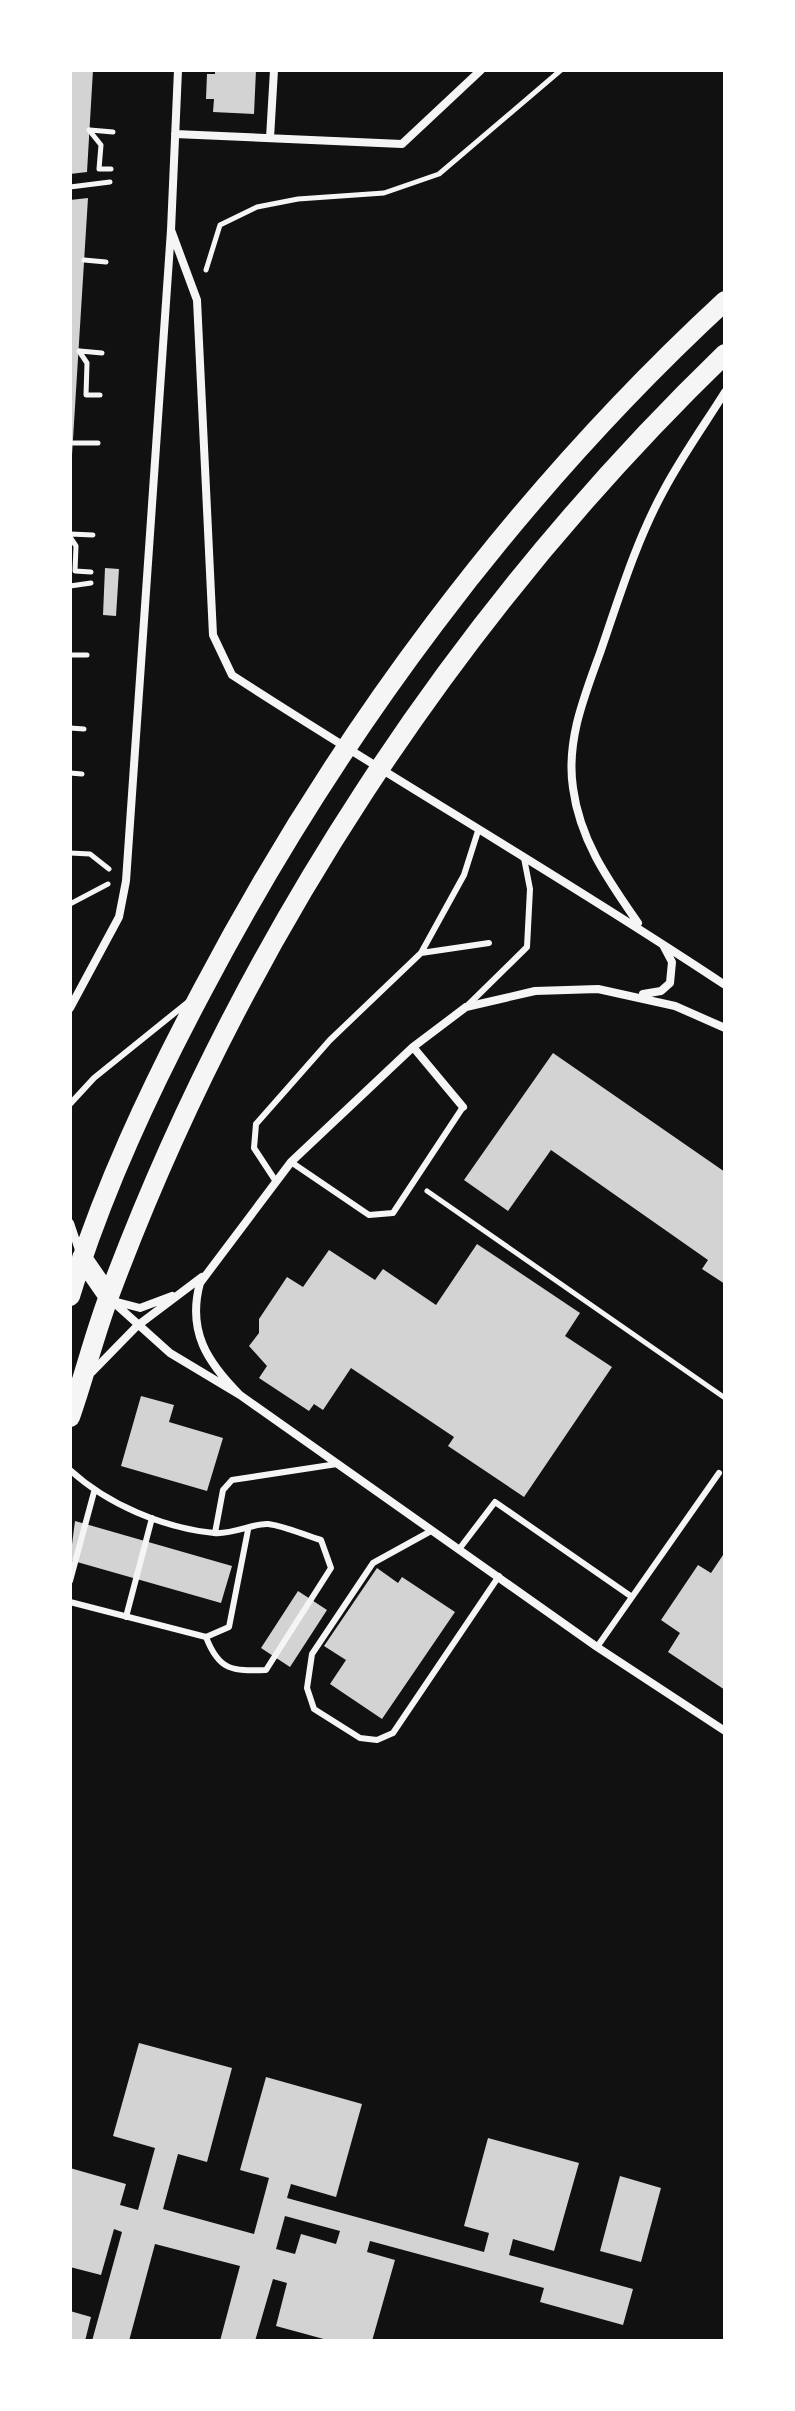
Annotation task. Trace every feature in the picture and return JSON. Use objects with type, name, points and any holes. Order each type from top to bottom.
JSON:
[{"type":"main road","points":[[70,1296],[131,1135],[202,990],[269,870],[345,748],[423,639],[529,508],[605,420],[725,301]]},
{"type":"main road","points":[[70,1417],[109,1297],[170,1152],[249,988],[304,891],[380,770],[455,662],[556,535],[626,455],[725,354]]},
{"type":"main road","points":[[82,1258],[109,1297]]},
{"type":"street","points":[[70,1008],[119,917],[126,881],[171,230],[178,70]]},
{"type":"street","points":[[270,138],[274,70]]},
{"type":"street","points":[[175,134],[402,144],[481,70]]},
{"type":"street","points":[[171,230],[197,300],[213,635],[232,675],[478,831],[641,927],[725,985]]},
{"type":"street","points":[[641,927],[599,866],[582,829],[572,787],[572,750],[578,714],[639,542],[664,489],[725,392]]},
{"type":"street","points":[[240,1395],[220,1375],[197,1335],[196,1300],[209,1271],[291,1162],[413,1047],[466,1007],[535,991],[598,989],[646,995],[661,991],[670,983],[672,962],[661,942]]},
{"type":"street","points":[[623,993],[675,1006],[725,1028]]},
{"type":"street","points":[[413,1047],[463,1107]]},
{"type":"street","points":[[70,1223],[82,1258]]},
{"type":"street","points":[[109,1297],[131,1308],[148,1307],[169,1298],[209,1271]]},
{"type":"street","points":[[80,1387],[100,1360],[137,1326],[209,1271]]},
{"type":"street","points":[[109,1297],[137,1326],[170,1353],[240,1395],[597,1647],[725,1731]]},
{"type":"lane","points":[[275,1180],[254,1148],[256,1124],[330,1040],[421,953],[464,875],[478,831]]},
{"type":"lane","points":[[466,1007],[527,947],[530,889],[524,858]]},
{"type":"lane","points":[[421,953],[489,943]]},
{"type":"lane","points":[[70,1104],[94,1078],[202,990]]},
{"type":"lane","points":[[291,1162],[369,1215],[393,1213],[463,1107]]},
{"type":"lane","points":[[215,1533],[223,1490],[232,1480],[340,1464]]},
{"type":"lane","points":[[70,1470],[94,1492],[152,1518],[215,1533],[248,1530],[265,1524],[321,1540],[331,1568],[266,1670],[233,1671],[213,1656],[206,1637]]},
{"type":"lane","points":[[597,1647],[719,1473]]},
{"type":"lane","points":[[70,1581],[94,1492]]},
{"type":"lane","points":[[460,1548],[495,1502],[632,1597]]},
{"type":"lane","points":[[126,1617],[152,1518]]},
{"type":"lane","points":[[70,1602],[206,1637],[229,1627],[248,1530]]},
{"type":"lane","points":[[431,1531],[373,1563],[312,1654],[307,1688],[314,1709],[360,1738],[377,1740],[393,1733],[499,1576]]},
{"type":"path","points":[[197,300],[220,225],[257,207],[298,199],[384,193],[439,174],[561,70]]},
{"type":"path","points":[[111,169],[99,169],[101,145],[89,130],[113,132]]},
{"type":"path","points":[[70,187],[110,182]]},
{"type":"path","points":[[84,260],[106,262]]},
{"type":"path","points":[[100,395],[86,395],[87,363],[79,351],[102,353]]},
{"type":"path","points":[[73,443],[98,443]]},
{"type":"path","points":[[91,572],[75,571],[76,546],[70,535],[93,535]]},
{"type":"path","points":[[70,586],[91,583]]},
{"type":"path","points":[[70,655],[87,655]]},
{"type":"path","points":[[70,728],[84,729]]},
{"type":"path","points":[[70,773],[82,774]]},
{"type":"path","points":[[70,853],[90,854],[126,881]]},
{"type":"path","points":[[70,904],[94,889],[126,881]]},
{"type":"path","points":[[413,1181],[725,1398]]},
{"type":"building","points":[[70,70],[93,70],[87,172],[70,174]]},
{"type":"building","points":[[215,70],[256,70],[254,114],[213,112],[214,99],[206,99],[207,74],[215,74]]},
{"type":"building","points":[[88,198],[72,455],[70,455],[70,200]]},
{"type":"building","points":[[105,568],[119,569],[116,616],[103,615]]},
{"type":"building","points":[[553,1053],[725,1172],[725,1284],[702,1269],[708,1260],[551,1150],[508,1211],[464,1180]]},
{"type":"building","points":[[477,1244],[580,1313],[565,1336],[612,1367],[524,1497],[448,1446],[454,1437],[351,1368],[323,1410],[314,1404],[309,1411],[259,1378],[267,1366],[249,1346],[259,1333],[259,1319],[287,1277],[303,1287],[329,1250],[375,1280],[383,1269],[436,1305]]},
{"type":"building","points":[[141,1396],[174,1405],[169,1422],[223,1438],[207,1491],[121,1466]]},
{"type":"building","points":[[75,1521],[232,1566],[221,1603],[70,1560]]},
{"type":"building","points":[[725,1552],[725,1690],[668,1652],[680,1633],[661,1620],[698,1565],[711,1573]]},
{"type":"building","points":[[377,1568],[398,1583],[402,1577],[455,1612],[382,1719],[330,1684],[346,1660],[324,1646]]},
{"type":"building","points":[[298,1591],[327,1610],[290,1667],[261,1648]]},
{"type":"building","points":[[139,2043],[232,2068],[207,2162],[178,2154],[163,2209],[254,2234],[269,2178],[240,2170],[266,2077],[362,2104],[336,2197],[291,2184],[287,2198],[484,2252],[489,2233],[464,2226],[488,2138],[579,2163],[554,2251],[513,2239],[509,2255],[633,2289],[623,2325],[540,2302],[544,2288],[370,2241],[367,2252],[395,2260],[372,2341],[331,2341],[276,2326],[287,2283],[273,2279],[255,2341],[220,2341],[240,2266],[155,2244],[129,2341],[92,2341],[122,2232],[114,2229],[101,2275],[70,2267],[70,2168],[126,2184],[120,2205],[138,2210],[155,2148],[113,2136]],"holes":[[[285,2216],[340,2231],[336,2244],[301,2234],[295,2254],[276,2249]]]},
{"type":"building","points":[[620,2176],[661,2188],[641,2262],[600,2251]]},
{"type":"building","points":[[70,2311],[91,2317],[85,2341],[70,2341]]}]
